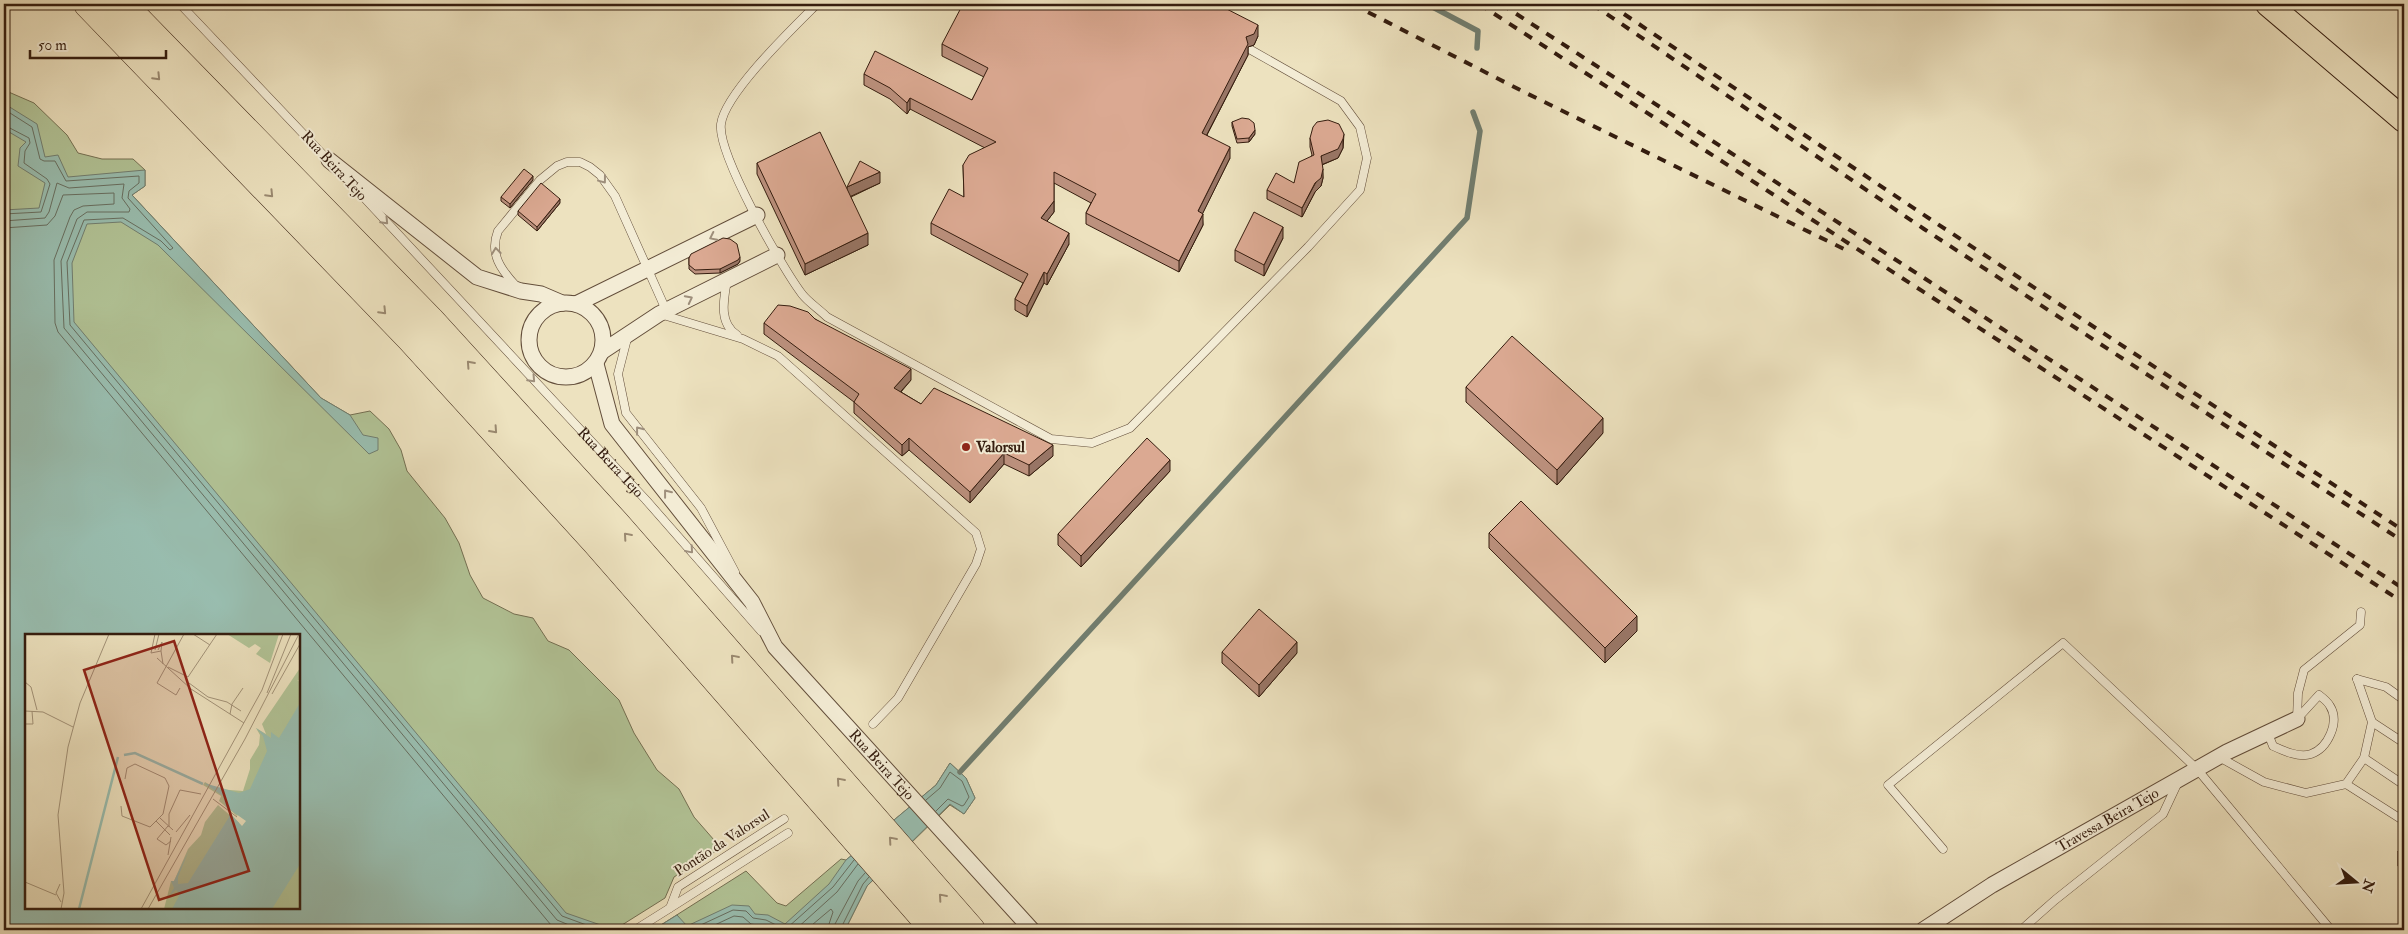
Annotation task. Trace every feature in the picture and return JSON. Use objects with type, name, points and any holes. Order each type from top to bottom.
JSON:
[{"type":"highway","points":[[88,4],[411,339],[596,542],[935,930]]},
{"type":"highway","points":[[122,4],[430,320],[616,524],[971,930]]},
{"type":"main road","points":[[2268,4],[2404,120]]},
{"type":"street","points":[[329,160],[476,277],[521,291],[541,294],[587,309],[596,317],[602,327],[604,339],[599,357],[612,424],[752,602],[775,647]]},
{"type":"street","points":[[757,215],[647,270],[569,304],[545,310],[533,323],[529,341],[534,359],[546,372],[563,378],[576,377],[587,372],[599,357],[629,333],[663,312],[776,255]]},
{"type":"street","name":"Rua Beira Tejo","points":[[775,647],[1032,930]]},
{"type":"street","name":"Travessa Beira Tejo","points":[[1923,930],[1992,885],[2219,757],[2268,731],[2297,719]]},
{"type":"lane","name":"Rua Beira Tejo","points":[[180,4],[329,160],[646,500],[775,647]]},
{"type":"lane","points":[[817,4],[764,58],[732,100],[721,123],[721,138],[739,181],[776,255],[802,295],[827,316],[1051,439],[1092,443],[1130,428],[1302,254],[1360,190],[1367,158],[1360,127],[1341,101],[1305,78],[1251,50]]},
{"type":"lane","points":[[521,291],[499,264],[495,254],[495,240],[498,231],[540,180],[557,166],[567,162],[580,162],[600,175],[615,196],[663,312],[743,339]]},
{"type":"lane","points":[[727,280],[724,313],[726,324],[733,333],[778,356],[976,533],[980,542],[980,557],[927,649],[898,698],[874,724]]},
{"type":"lane","points":[[629,333],[618,374],[626,413],[701,508],[752,602]]},
{"type":"lane","points":[[2297,719],[2298,693],[2304,670],[2360,625],[2361,612]]},
{"type":"lane","points":[[1943,848],[1888,785],[2063,643],[2197,770],[2331,930]]},
{"type":"lane","points":[[2219,757],[2264,782],[2306,793],[2346,784],[2364,758],[2372,722],[2357,678],[2386,688],[2404,700]]},
{"type":"lane","points":[[2268,731],[2274,746],[2288,754],[2310,755],[2325,745],[2334,725],[2331,706],[2319,695],[2297,719]]},
{"type":"lane","points":[[2372,722],[2404,742]]},
{"type":"lane","points":[[2364,758],[2404,785]]},
{"type":"lane","points":[[2021,930],[2055,900],[2162,814],[2179,780]]},
{"type":"lane","points":[[2346,784],[2404,821]]},
{"type":"lane","name":"Pontão da Valorsul","points":[[670,908],[678,887],[784,819]]},
{"type":"lane","points":[[635,930],[788,833]]},
{"type":"shaded area","points":[[4,90],[34,103],[67,135],[78,153],[102,159],[133,159],[145,170],[145,186],[132,195],[321,398],[350,415],[370,411],[389,429],[401,450],[407,471],[445,518],[459,543],[470,575],[483,598],[514,614],[533,618],[548,641],[569,650],[619,700],[634,733],[657,770],[679,789],[694,817],[721,848],[674,877],[665,898],[614,930],[429,930],[300,634],[4,388]]},
{"type":"shaded area","points":[[950,763],[966,778],[975,798],[964,814],[950,805],[867,886],[845,930],[653,930],[746,871],[777,903],[786,906],[841,859],[846,860],[936,785]]},
{"type":"water","points":[[8,106],[37,124],[45,157],[58,155],[68,177],[145,170],[145,186],[132,195],[321,398],[350,415],[363,435],[378,438],[378,450],[369,454],[158,245],[121,222],[87,224],[72,263],[74,322],[566,913],[615,930],[4,930],[4,210],[39,208],[45,183],[18,166],[20,148],[26,142],[4,129],[4,110]]},
{"type":"water","points":[[950,763],[966,778],[975,798],[964,814],[950,804],[867,886],[845,930],[653,930],[677,915],[687,926],[732,905],[749,906],[755,914],[768,915],[785,924],[829,884],[846,860],[936,785]]},
{"type":"building","points":[[963,4],[1217,4],[1258,25],[1254,34],[1246,37],[1248,44],[1202,133],[1230,147],[1198,211],[1203,214],[1179,261],[1086,213],[1096,194],[1054,172],[1054,201],[1041,218],[1069,233],[1047,274],[1044,272],[1027,306],[1015,299],[1028,274],[931,223],[949,189],[964,197],[963,165],[969,155],[996,142],[910,98],[907,103],[890,88],[864,74],[875,51],[972,100],[988,68],[942,44]]},
{"type":"building","points":[[1242,118],[1249,119],[1254,123],[1255,130],[1249,138],[1237,139],[1232,122]]},
{"type":"building","points":[[1328,120],[1339,124],[1344,134],[1343,139],[1338,149],[1321,156],[1323,169],[1321,178],[1315,183],[1302,208],[1267,190],[1276,173],[1294,183],[1299,162],[1314,155],[1310,138],[1313,127],[1317,122]]},
{"type":"building","points":[[820,132],[868,233],[805,264],[757,163]]},
{"type":"building","points":[[860,161],[880,172],[847,187]]},
{"type":"building","points":[[524,169],[533,176],[510,204],[501,197]]},
{"type":"building","points":[[541,183],[560,199],[537,227],[518,211]]},
{"type":"building","points":[[1254,212],[1283,227],[1264,265],[1235,250]]},
{"type":"building","points":[[723,238],[730,239],[737,244],[740,257],[738,260],[720,269],[695,270],[689,265],[691,254]]},
{"type":"building","points":[[778,305],[790,306],[808,312],[815,319],[911,369],[894,388],[921,404],[934,388],[1053,445],[1029,465],[1004,453],[970,492],[909,438],[902,445],[854,402],[859,394],[764,323]]},
{"type":"building","points":[[1512,336],[1603,418],[1557,470],[1466,387]]},
{"type":"building","points":[[1147,438],[1170,460],[1081,556],[1058,534]]},
{"type":"building","points":[[1521,501],[1637,616],[1605,648],[1489,533]]},
{"type":"building","points":[[1259,609],[1297,642],[1259,685],[1222,652]]},
{"type":"building","points":[[2404,846],[2404,859],[2398,851]]},
{"type":"building","points":[[2404,921],[2404,930],[2394,930]]},
{"type":"waterway","points":[[1427,4],[1478,31],[1477,48]]},
{"type":"waterway","points":[[960,772],[1467,218],[1480,131],[1473,112]]},
{"type":"railway","points":[[1352,4],[1524,92],[1848,251]]},
{"type":"railway","points":[[1479,4],[2404,603]]},
{"type":"railway","points":[[1501,4],[2404,589]]},
{"type":"railway","points":[[1592,4],[1924,229],[2404,542]]},
{"type":"railway","points":[[1609,4],[1930,219],[2404,531]]},
{"type":"place","name":"Valorsul","points":[[966,447]]}]
